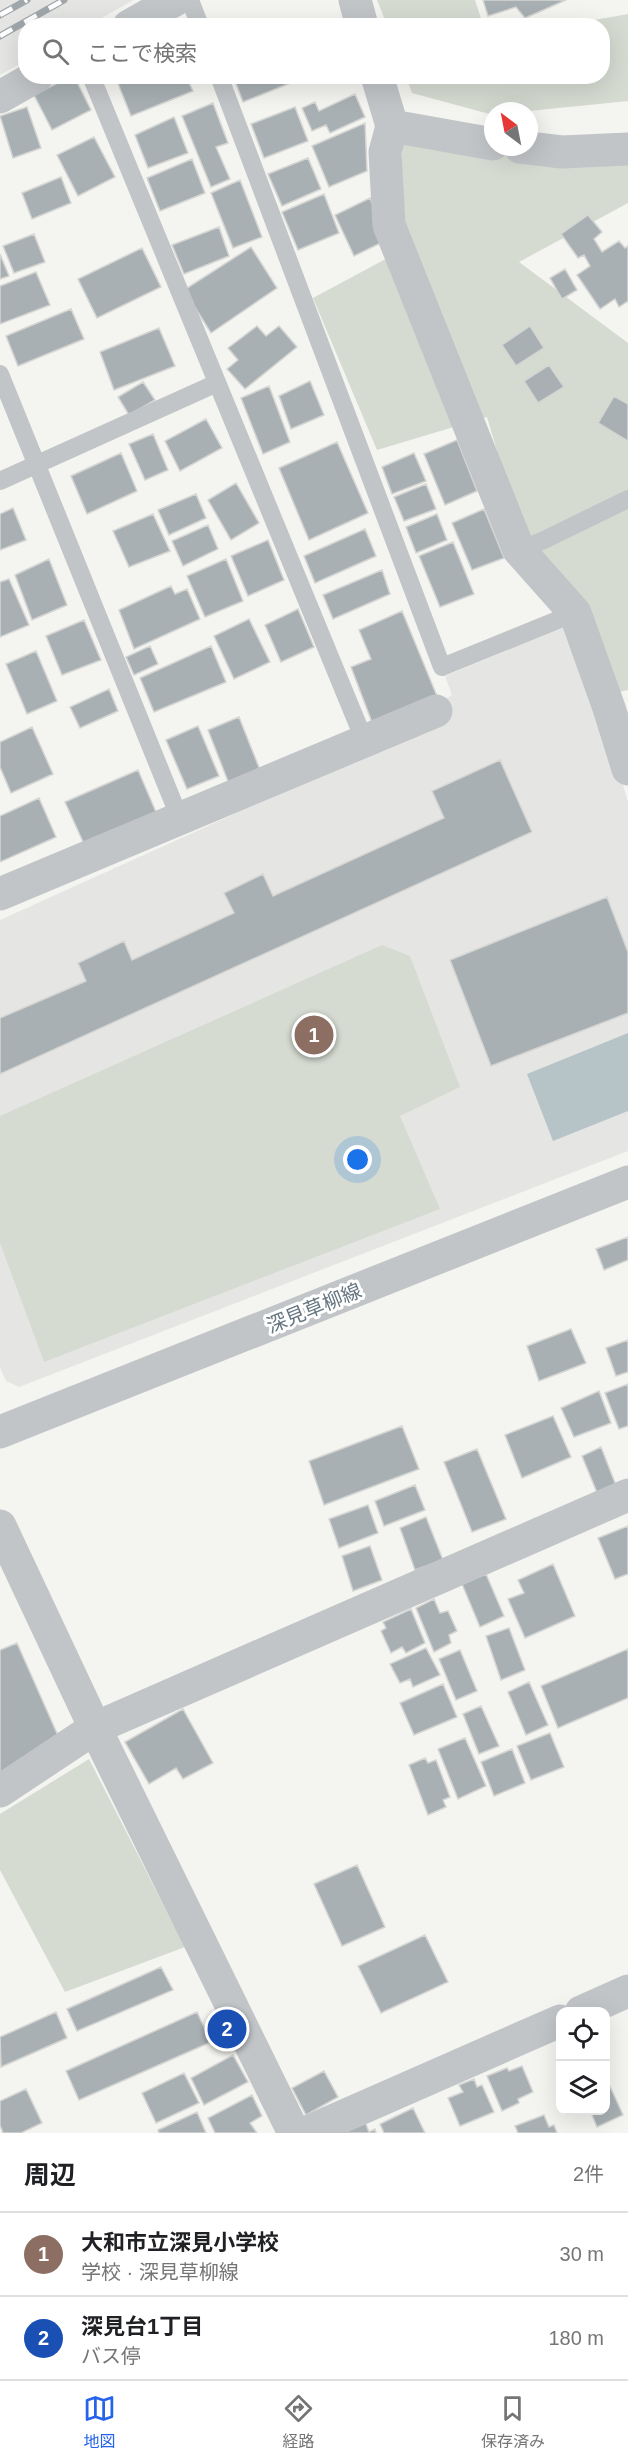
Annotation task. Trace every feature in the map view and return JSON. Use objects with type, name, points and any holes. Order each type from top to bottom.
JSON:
[{"type":"street","points":[[143,18],[175,0]]},
{"type":"street","points":[[355,0],[360,18]]},
{"type":"street","points":[[0,97],[23,84]]},
{"type":"street","points":[[379,84],[392,126],[384,152],[389,225],[519,550],[575,613],[609,708],[628,770]]},
{"type":"street","points":[[392,126],[484,142]]},
{"type":"street","points":[[538,149],[562,152],[628,148]]},
{"type":"street","points":[[0,894],[436,711]]},
{"type":"street","name":"深見草柳線","points":[[0,1431],[628,1182]]},
{"type":"street","points":[[0,1791],[95,1728],[628,1495]]},
{"type":"street","points":[[0,1526],[95,1728],[294,2133]]},
{"type":"street","points":[[592,2007],[628,1991]]},
{"type":"street","points":[[305,2133],[556,2023]]},
{"type":"lane","points":[[190,0],[197,18]]},
{"type":"lane","points":[[94,84],[364,742]]},
{"type":"lane","points":[[222,84],[442,667],[575,613]]},
{"type":"lane","points":[[0,374],[180,819]]},
{"type":"lane","points":[[0,481],[217,382]]},
{"type":"lane","points":[[519,550],[628,499]]},
{"type":"shaded area","points":[[0,0],[134,0],[102,18],[18,18],[18,65],[0,75]]},
{"type":"shaded area","points":[[377,0],[475,0],[481,18],[384,18]]},
{"type":"shaded area","points":[[628,14],[628,101],[538,110],[538,102],[484,102],[484,113],[412,93],[409,84],[610,84],[610,18],[606,18]]},
{"type":"shaded area","points":[[403,141],[484,149],[484,156],[538,155],[628,164],[628,203],[519,262],[628,343],[628,690],[608,694],[525,546],[487,417],[377,450],[313,298],[408,247],[400,185]]},
{"type":"shaded area","points":[[569,625],[578,630],[628,802],[628,1151],[19,1387],[6,1381],[0,1367],[0,920],[445,719],[443,700],[452,695],[445,676]]},
{"type":"shaded area","points":[[382,945],[410,956],[460,1087],[400,1116],[440,1209],[44,1362],[0,1243],[0,1116]]},
{"type":"shaded area","points":[[628,1033],[628,1111],[553,1141],[527,1074]]},
{"type":"shaded area","points":[[89,1759],[185,1947],[65,1992],[0,1870],[0,1814]]},
{"type":"building","points":[[483,0],[566,0],[525,18],[516,7],[488,16]]},
{"type":"building","points":[[55,84],[78,84],[91,110],[52,130],[34,95]]},
{"type":"building","points":[[118,84],[190,84],[193,91],[131,116]]},
{"type":"building","points":[[236,84],[288,84],[243,102]]},
{"type":"building","points":[[355,94],[365,117],[330,133],[326,125],[312,131],[302,108],[315,102],[319,111]]},
{"type":"building","points":[[213,103],[228,143],[216,147],[230,179],[211,187],[182,116]]},
{"type":"building","points":[[27,107],[41,148],[13,158],[0,116]]},
{"type":"building","points":[[295,107],[308,141],[264,158],[251,124]]},
{"type":"building","points":[[174,117],[188,153],[148,168],[135,135]]},
{"type":"building","points":[[365,123],[367,171],[329,187],[312,146]]},
{"type":"building","points":[[94,137],[115,177],[78,196],[57,155]]},
{"type":"building","points":[[308,158],[321,189],[282,206],[268,174]]},
{"type":"building","points":[[192,159],[205,193],[160,211],[147,178]]},
{"type":"building","points":[[61,177],[71,203],[32,219],[22,193]]},
{"type":"building","points":[[240,180],[262,237],[233,248],[211,193]]},
{"type":"building","points":[[324,194],[339,233],[298,250],[282,212]]},
{"type":"building","points":[[370,198],[387,240],[354,256],[335,215]]},
{"type":"building","points":[[588,215],[602,232],[594,239],[602,252],[619,241],[625,248],[628,246],[628,301],[619,307],[615,299],[600,309],[577,275],[590,266],[584,255],[578,258],[561,234]]},
{"type":"building","points":[[219,227],[229,256],[184,274],[172,245]]},
{"type":"building","points":[[34,234],[45,262],[14,273],[3,246]]},
{"type":"building","points":[[251,247],[277,288],[211,333],[184,290]]},
{"type":"building","points":[[142,248],[161,287],[97,318],[78,279]]},
{"type":"building","points":[[0,254],[9,276],[0,279]]},
{"type":"building","points":[[565,269],[577,290],[562,299],[550,278]]},
{"type":"building","points":[[36,272],[50,305],[0,324],[0,286]]},
{"type":"building","points":[[71,309],[84,339],[18,366],[6,336]]},
{"type":"building","points":[[257,326],[266,336],[279,326],[297,347],[245,389],[227,369],[238,360],[228,348]]},
{"type":"building","points":[[530,326],[544,348],[516,366],[502,345]]},
{"type":"building","points":[[159,328],[175,366],[114,390],[100,352]]},
{"type":"building","points":[[549,365],[564,387],[538,403],[524,381]]},
{"type":"building","points":[[310,381],[324,415],[291,429],[279,396]]},
{"type":"building","points":[[143,382],[155,400],[129,415],[118,397]]},
{"type":"building","points":[[269,386],[290,442],[263,454],[241,398]]},
{"type":"building","points":[[614,396],[628,404],[628,441],[598,423]]},
{"type":"building","points":[[206,419],[222,448],[180,471],[165,441]]},
{"type":"building","points":[[153,434],[168,470],[145,480],[129,444]]},
{"type":"building","points":[[457,440],[477,491],[445,505],[424,454]]},
{"type":"building","points":[[337,442],[368,513],[309,540],[279,468]]},
{"type":"building","points":[[121,453],[137,491],[87,514],[71,476]]},
{"type":"building","points":[[414,453],[426,481],[392,494],[382,467]]},
{"type":"building","points":[[236,483],[259,523],[231,540],[208,500]]},
{"type":"building","points":[[426,484],[436,509],[404,521],[394,497]]},
{"type":"building","points":[[196,494],[206,518],[169,535],[158,510]]},
{"type":"building","points":[[13,508],[26,540],[0,550],[0,514]]},
{"type":"building","points":[[484,509],[504,558],[472,570],[452,523]]},
{"type":"building","points":[[153,514],[170,551],[129,567],[113,531]]},
{"type":"building","points":[[437,514],[447,540],[416,553],[406,527]]},
{"type":"building","points":[[208,525],[218,549],[183,566],[172,541]]},
{"type":"building","points":[[365,529],[376,556],[315,583],[304,556]]},
{"type":"building","points":[[268,540],[284,580],[248,596],[231,556]]},
{"type":"building","points":[[453,542],[474,594],[440,607],[419,556]]},
{"type":"building","points":[[49,559],[67,605],[32,620],[15,575]]},
{"type":"building","points":[[226,559],[243,601],[205,617],[187,576]]},
{"type":"building","points":[[382,570],[390,594],[333,619],[323,595]]},
{"type":"building","points":[[9,579],[29,625],[0,637],[0,582]]},
{"type":"building","points":[[171,586],[175,594],[187,589],[200,619],[134,649],[119,610]]},
{"type":"building","points":[[298,609],[314,647],[281,662],[265,625]]},
{"type":"building","points":[[402,611],[437,696],[373,725],[351,667],[371,659],[359,630]]},
{"type":"building","points":[[249,619],[270,662],[234,679],[214,636]]},
{"type":"building","points":[[84,620],[101,660],[62,675],[46,636]]},
{"type":"building","points":[[150,646],[158,664],[134,675],[126,657]]},
{"type":"building","points":[[211,646],[226,682],[154,712],[140,678]]},
{"type":"building","points":[[36,651],[57,701],[27,714],[6,664]]},
{"type":"building","points":[[109,689],[118,711],[80,728],[70,707]]},
{"type":"building","points":[[239,717],[262,775],[231,789],[208,730]]},
{"type":"building","points":[[198,726],[219,776],[187,789],[166,740]]},
{"type":"building","points":[[32,727],[53,774],[11,793],[0,767],[0,742]]},
{"type":"building","points":[[500,760],[532,832],[0,1074],[0,1018],[86,981],[78,963],[124,941],[132,960],[234,913],[224,893],[263,874],[273,896],[444,818],[432,791]]},
{"type":"building","points":[[138,770],[156,812],[84,844],[65,802]]},
{"type":"building","points":[[39,798],[56,837],[0,862],[0,816]]},
{"type":"building","points":[[607,897],[628,952],[628,1013],[491,1066],[450,960]]},
{"type":"building","points":[[628,1237],[628,1260],[604,1270],[596,1249]]},
{"type":"building","points":[[571,1329],[586,1363],[539,1381],[527,1346]]},
{"type":"building","points":[[628,1340],[628,1372],[616,1376],[606,1348]]},
{"type":"building","points":[[628,1384],[628,1426],[619,1429],[605,1393]]},
{"type":"building","points":[[599,1391],[611,1423],[574,1437],[561,1408]]},
{"type":"building","points":[[553,1416],[571,1457],[522,1478],[505,1435]]},
{"type":"building","points":[[402,1426],[419,1469],[324,1505],[309,1461]]},
{"type":"building","points":[[601,1447],[617,1488],[598,1495],[582,1456]]},
{"type":"building","points":[[477,1449],[506,1519],[472,1532],[444,1462]]},
{"type":"building","points":[[415,1485],[425,1510],[384,1526],[375,1501]]},
{"type":"building","points":[[368,1505],[378,1533],[339,1548],[329,1519]]},
{"type":"building","points":[[426,1517],[443,1560],[415,1570],[400,1528]]},
{"type":"building","points":[[628,1526],[628,1574],[615,1579],[598,1538]]},
{"type":"building","points":[[370,1546],[382,1580],[353,1591],[342,1556]]},
{"type":"building","points":[[553,1564],[575,1616],[525,1638],[508,1599],[524,1593],[518,1580]]},
{"type":"building","points":[[486,1574],[504,1616],[480,1627],[462,1584]]},
{"type":"building","points":[[434,1599],[440,1613],[448,1611],[457,1631],[449,1635],[451,1643],[434,1652],[416,1608]]},
{"type":"building","points":[[411,1609],[425,1643],[406,1653],[402,1647],[391,1653],[381,1631],[386,1628],[383,1622]]},
{"type":"building","points":[[509,1628],[525,1670],[501,1680],[486,1636]]},
{"type":"building","points":[[17,1643],[63,1747],[0,1776],[0,1650]]},
{"type":"building","points":[[426,1648],[440,1675],[413,1687],[410,1679],[400,1683],[390,1664]]},
{"type":"building","points":[[628,1649],[628,1698],[558,1728],[541,1686]]},
{"type":"building","points":[[460,1650],[477,1691],[456,1700],[439,1659]]},
{"type":"building","points":[[529,1682],[548,1725],[526,1735],[508,1692]]},
{"type":"building","points":[[443,1684],[457,1717],[414,1735],[400,1703]]},
{"type":"building","points":[[481,1706],[499,1746],[479,1754],[463,1714]]},
{"type":"building","points":[[183,1709],[213,1763],[183,1779],[176,1768],[149,1784],[125,1742]]},
{"type":"building","points":[[550,1733],[564,1767],[531,1780],[517,1746]]},
{"type":"building","points":[[465,1738],[486,1786],[458,1799],[438,1749]]},
{"type":"building","points":[[512,1749],[525,1783],[494,1796],[481,1762]]},
{"type":"building","points":[[425,1758],[428,1763],[436,1760],[450,1797],[443,1800],[446,1807],[428,1815],[409,1765]]},
{"type":"building","points":[[357,1865],[385,1927],[342,1946],[314,1884]]},
{"type":"building","points":[[425,1935],[448,1982],[381,2013],[358,1966]]},
{"type":"building","points":[[161,1967],[173,1990],[77,2031],[67,2009]]},
{"type":"building","points":[[56,2012],[67,2038],[1,2067],[0,2037]]},
{"type":"building","points":[[197,2012],[211,2042],[79,2100],[66,2071]]},
{"type":"building","points":[[233,2055],[248,2082],[204,2105],[191,2078]]},
{"type":"building","points":[[522,2066],[533,2092],[518,2099],[519,2103],[502,2111],[487,2076],[507,2068],[509,2071]]},
{"type":"building","points":[[324,2071],[338,2097],[306,2115],[292,2088]]},
{"type":"building","points":[[184,2073],[199,2103],[156,2123],[142,2093]]},
{"type":"building","points":[[474,2079],[477,2087],[482,2085],[494,2112],[460,2126],[448,2098],[463,2092],[459,2085]]},
{"type":"building","points":[[610,2086],[623,2115],[597,2127],[592,2115],[610,2115]]},
{"type":"building","points":[[26,2089],[42,2123],[21,2133],[3,2133],[0,2125],[0,2101]]},
{"type":"building","points":[[252,2095],[262,2116],[250,2123],[257,2133],[215,2133],[208,2118]]},
{"type":"building","points":[[413,2108],[425,2133],[384,2133],[380,2124]]},
{"type":"building","points":[[197,2112],[206,2133],[159,2133],[158,2130]]},
{"type":"building","points":[[544,2115],[549,2127],[554,2125],[557,2133],[518,2133],[515,2126]]},
{"type":"building","points":[[365,2122],[369,2132],[375,2129],[376,2133],[341,2133]]},
{"type":"railway","points":[[0,15],[27,0]]},
{"type":"railway","points":[[32,18],[64,0]]},
{"type":"railway","points":[[0,36],[18,26]]},
{"type":"place","name":"大和市立深見小学校","points":[[314,1035]]},
{"type":"place","name":"深見台1丁目","points":[[227,2029]]}]
